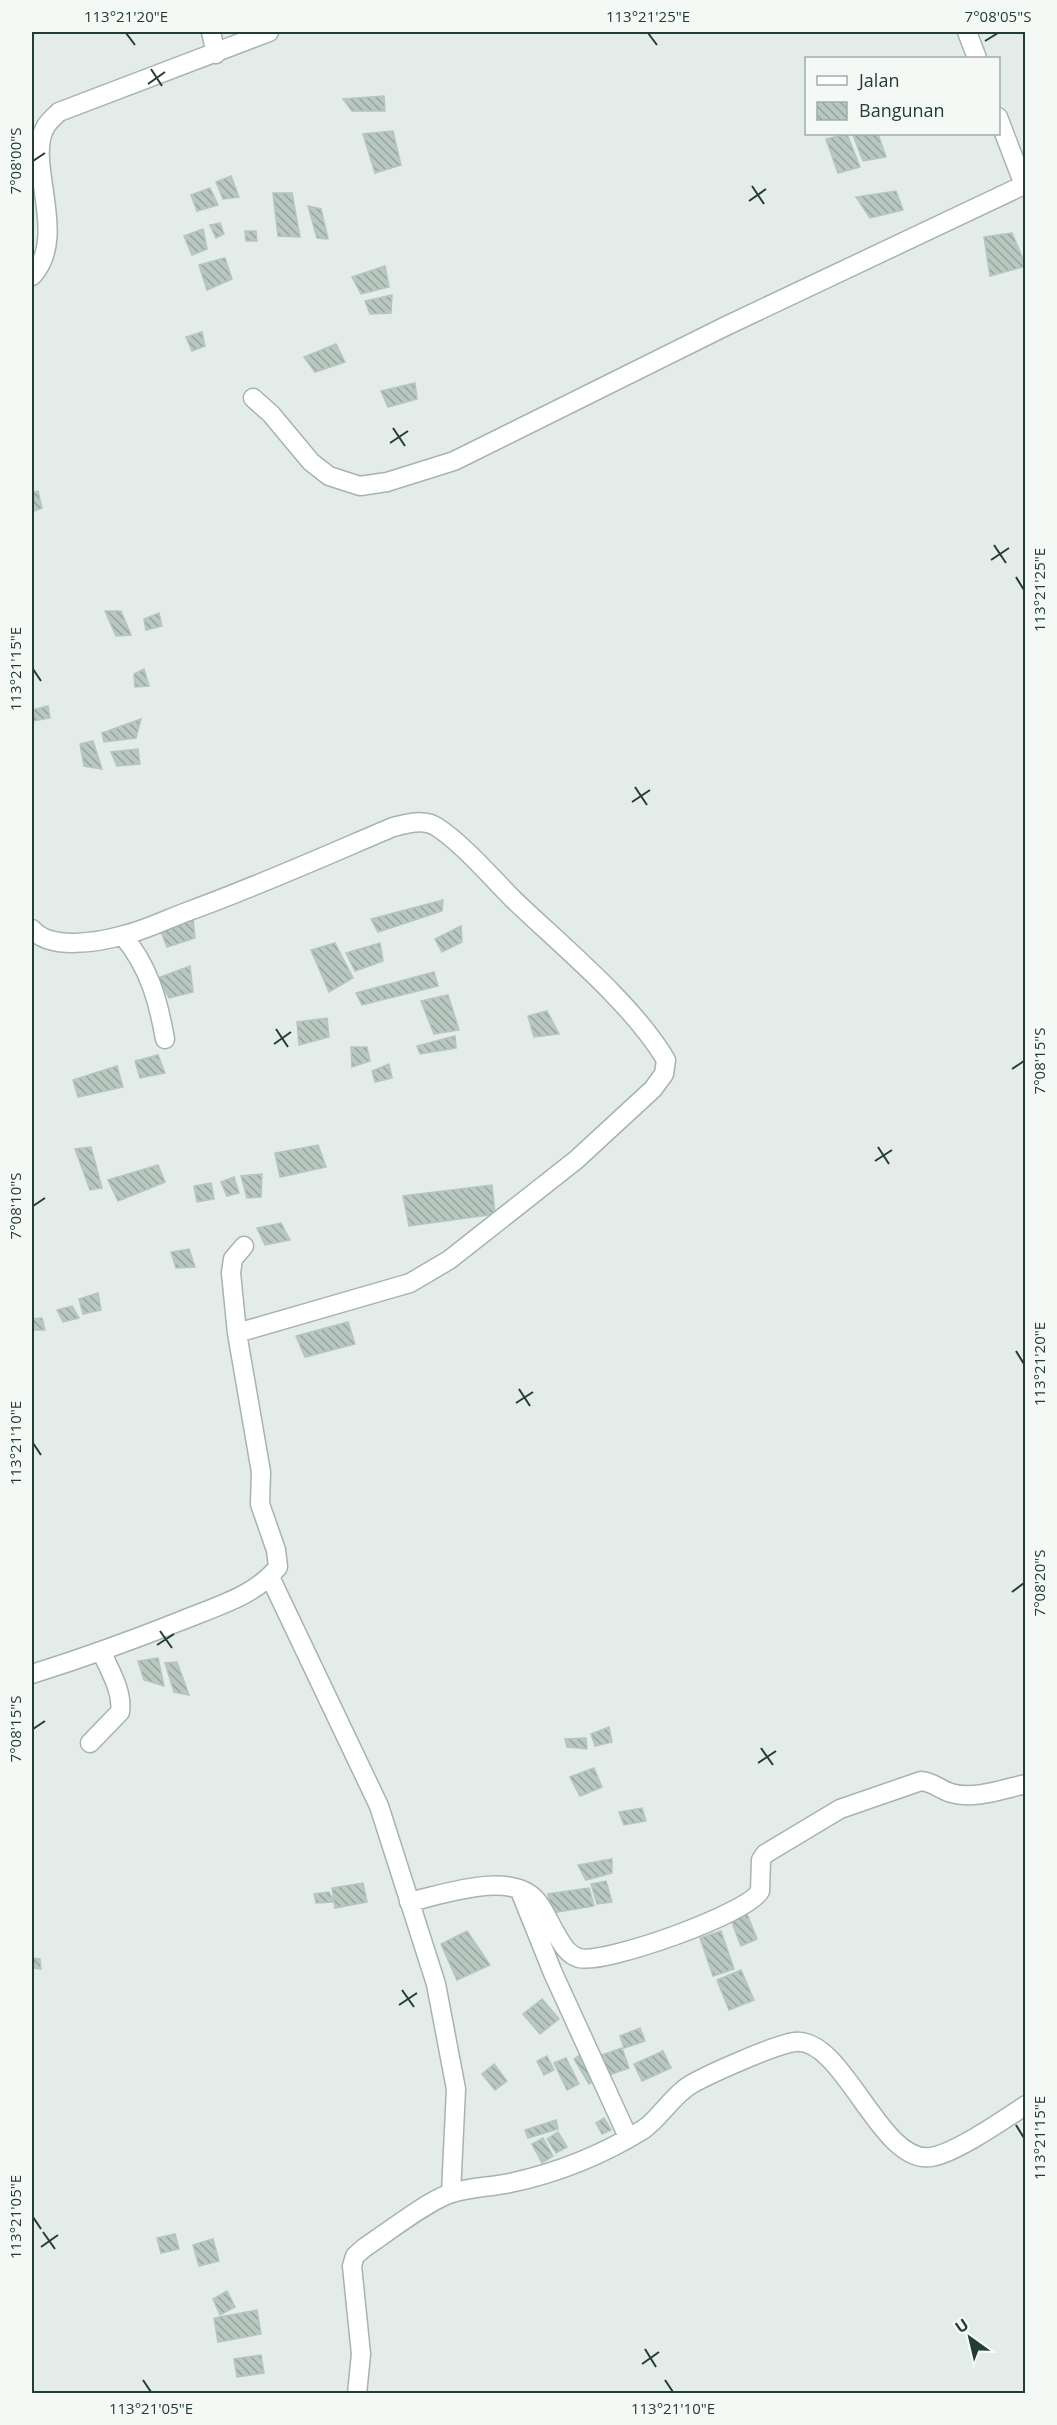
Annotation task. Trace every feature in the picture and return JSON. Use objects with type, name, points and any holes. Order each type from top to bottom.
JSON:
[{"type":"street","points":[[211,32],[216,54]]},
{"type":"street","points":[[32,276],[44,253],[48,232],[41,146],[45,127],[59,112],[269,32]]},
{"type":"street","points":[[967,32],[977,57]]},
{"type":"street","points":[[253,398],[271,414],[311,462],[329,476],[360,486],[387,482],[454,461],[726,326],[1025,184],[1000,120]]},
{"type":"street","points":[[32,929],[36,934],[55,941],[86,941],[123,936],[253,888],[393,827],[417,822],[427,823],[437,827],[467,854],[611,994],[654,1039],[666,1060],[664,1074],[653,1089],[576,1160],[449,1260],[411,1283],[237,1333]]},
{"type":"street","points":[[123,936],[135,950],[157,995],[165,1040]]},
{"type":"street","points":[[32,1674],[102,1653],[247,1594],[270,1577],[278,1567],[276,1550],[260,1504],[261,1472],[237,1333],[231,1273],[232,1259],[244,1246]]},
{"type":"street","points":[[270,1577],[380,1806],[436,1984],[456,2089],[457,2117],[451,2193]]},
{"type":"street","points":[[90,1743],[120,1712],[121,1706],[102,1653]]},
{"type":"street","points":[[409,1902],[487,1885],[519,1888],[536,1900],[569,1953],[580,1959],[610,1955],[702,1926],[743,1908],[760,1892],[761,1860],[765,1854],[840,1809],[921,1781],[932,1782],[951,1793],[977,1795],[1026,1784]]},
{"type":"street","points":[[519,1888],[553,1973],[628,2137]]},
{"type":"street","points":[[357,2394],[361,2354],[352,2266],[355,2256],[451,2193],[511,2183],[573,2165],[646,2128],[665,2106],[690,2085],[776,2046],[797,2041],[815,2048],[829,2059],[882,2127],[900,2147],[912,2156],[930,2158],[946,2152],[1026,2105]]},
{"type":"building","points":[[384,96],[385,111],[352,111],[343,99]]},
{"type":"building","points":[[393,131],[401,165],[375,173],[363,134]]},
{"type":"building","points":[[847,135],[860,167],[838,173],[826,139]]},
{"type":"building","points":[[853,135],[878,135],[886,157],[863,161]]},
{"type":"building","points":[[231,176],[239,197],[223,199],[216,182]]},
{"type":"building","points":[[210,188],[218,205],[197,211],[191,195]]},
{"type":"building","points":[[896,191],[903,210],[870,218],[856,197]]},
{"type":"building","points":[[273,193],[292,193],[300,237],[278,236]]},
{"type":"building","points":[[308,206],[321,209],[328,239],[317,238]]},
{"type":"building","points":[[220,223],[224,234],[216,238],[210,225]]},
{"type":"building","points":[[203,229],[207,249],[192,255],[184,236]]},
{"type":"building","points":[[245,231],[256,231],[257,241],[246,241]]},
{"type":"building","points":[[1012,233],[1026,266],[990,276],[984,237]]},
{"type":"building","points":[[225,258],[232,279],[207,290],[199,265]]},
{"type":"building","points":[[385,266],[389,287],[361,294],[352,277]]},
{"type":"building","points":[[392,295],[391,313],[370,314],[365,301]]},
{"type":"building","points":[[202,332],[205,346],[192,351],[186,337]]},
{"type":"building","points":[[336,344],[345,362],[315,372],[304,357]]},
{"type":"building","points":[[415,383],[417,399],[388,407],[381,391]]},
{"type":"building","points":[[38,491],[42,508],[32,512],[32,493]]},
{"type":"building","points":[[105,611],[121,611],[131,635],[116,636]]},
{"type":"building","points":[[159,613],[162,626],[146,630],[144,619]]},
{"type":"building","points":[[144,669],[149,686],[135,687],[134,674]]},
{"type":"building","points":[[48,706],[50,718],[32,721],[32,710]]},
{"type":"building","points":[[141,719],[136,738],[104,742],[102,733]]},
{"type":"building","points":[[93,741],[102,769],[84,766],[80,744]]},
{"type":"building","points":[[138,749],[140,764],[117,766],[111,752]]},
{"type":"building","points":[[443,900],[442,911],[378,932],[371,919]]},
{"type":"building","points":[[193,918],[195,938],[167,947],[160,929]]},
{"type":"building","points":[[461,926],[462,942],[442,952],[435,939]]},
{"type":"building","points":[[335,943],[353,978],[329,992],[311,950]]},
{"type":"building","points":[[380,943],[383,961],[355,971],[346,953]]},
{"type":"building","points":[[190,966],[193,992],[169,998],[158,978]]},
{"type":"building","points":[[434,972],[438,986],[362,1005],[356,993]]},
{"type":"building","points":[[448,995],[459,1030],[434,1034],[421,1001]]},
{"type":"building","points":[[547,1011],[559,1034],[534,1037],[528,1016]]},
{"type":"building","points":[[327,1018],[329,1037],[299,1045],[297,1022]]},
{"type":"building","points":[[455,1036],[456,1048],[420,1054],[417,1046]]},
{"type":"building","points":[[351,1047],[367,1047],[370,1061],[352,1067]]},
{"type":"building","points":[[158,1055],[165,1073],[140,1078],[135,1061]]},
{"type":"building","points":[[389,1064],[392,1078],[375,1082],[372,1071]]},
{"type":"building","points":[[117,1066],[123,1087],[78,1097],[73,1080]]},
{"type":"building","points":[[318,1145],[326,1167],[280,1177],[275,1153]]},
{"type":"building","points":[[91,1147],[102,1188],[90,1190],[75,1149]]},
{"type":"building","points":[[158,1165],[165,1182],[118,1201],[108,1180]]},
{"type":"building","points":[[262,1174],[261,1197],[247,1198],[241,1176]]},
{"type":"building","points":[[234,1177],[239,1193],[227,1196],[221,1182]]},
{"type":"building","points":[[211,1183],[214,1199],[197,1202],[194,1186]]},
{"type":"building","points":[[492,1185],[495,1214],[409,1226],[403,1196]]},
{"type":"building","points":[[281,1223],[290,1240],[265,1245],[257,1228]]},
{"type":"building","points":[[189,1249],[195,1267],[176,1268],[171,1252]]},
{"type":"building","points":[[98,1293],[101,1310],[83,1314],[79,1299]]},
{"type":"building","points":[[72,1306],[79,1318],[63,1322],[57,1310]]},
{"type":"building","points":[[42,1318],[45,1330],[32,1330],[32,1319]]},
{"type":"building","points":[[348,1322],[355,1344],[305,1357],[296,1336]]},
{"type":"building","points":[[158,1658],[164,1686],[144,1680],[138,1661]]},
{"type":"building","points":[[177,1662],[189,1695],[174,1692],[165,1663]]},
{"type":"building","points":[[609,1727],[612,1742],[595,1746],[591,1734]]},
{"type":"building","points":[[586,1738],[587,1749],[567,1747],[565,1739]]},
{"type":"building","points":[[594,1768],[602,1787],[580,1796],[570,1777]]},
{"type":"building","points":[[642,1808],[646,1821],[624,1825],[619,1812]]},
{"type":"building","points":[[612,1859],[612,1873],[586,1880],[578,1865]]},
{"type":"building","points":[[606,1881],[612,1902],[597,1904],[591,1884]]},
{"type":"building","points":[[363,1883],[367,1902],[335,1908],[332,1888]]},
{"type":"building","points":[[589,1888],[594,1906],[552,1913],[548,1894]]},
{"type":"building","points":[[329,1892],[334,1902],[316,1903],[314,1894]]},
{"type":"building","points":[[747,1914],[757,1939],[741,1946],[731,1920]]},
{"type":"building","points":[[467,1931],[490,1965],[457,1980],[441,1944]]},
{"type":"building","points":[[721,1931],[734,1969],[713,1976],[700,1938]]},
{"type":"building","points":[[32,1958],[40,1959],[41,1969],[32,1968]]},
{"type":"building","points":[[741,1970],[754,2000],[729,2010],[717,1980]]},
{"type":"building","points":[[542,1999],[559,2019],[540,2034],[523,2014]]},
{"type":"building","points":[[640,2028],[645,2041],[624,2048],[620,2036]]},
{"type":"building","points":[[622,2048],[629,2068],[609,2075],[602,2055]]},
{"type":"building","points":[[663,2051],[671,2068],[642,2081],[634,2064]]},
{"type":"building","points":[[583,2053],[599,2078],[589,2084],[574,2059]]},
{"type":"building","points":[[547,2056],[554,2070],[544,2075],[537,2061]]},
{"type":"building","points":[[566,2058],[579,2084],[567,2090],[554,2063]]},
{"type":"building","points":[[494,2064],[507,2081],[495,2090],[482,2074]]},
{"type":"building","points":[[604,2118],[611,2130],[602,2134],[596,2123]]},
{"type":"building","points":[[556,2120],[558,2129],[528,2138],[525,2130]]},
{"type":"building","points":[[558,2132],[567,2147],[556,2153],[547,2139]]},
{"type":"building","points":[[543,2138],[553,2156],[542,2163],[532,2144]]},
{"type":"building","points":[[175,2234],[179,2249],[161,2253],[157,2238]]},
{"type":"building","points":[[213,2239],[219,2261],[199,2266],[193,2245]]},
{"type":"building","points":[[227,2291],[235,2307],[220,2315],[213,2299]]},
{"type":"building","points":[[257,2310],[261,2334],[218,2342],[214,2318]]},
{"type":"building","points":[[261,2355],[264,2373],[237,2377],[234,2359]]}]
